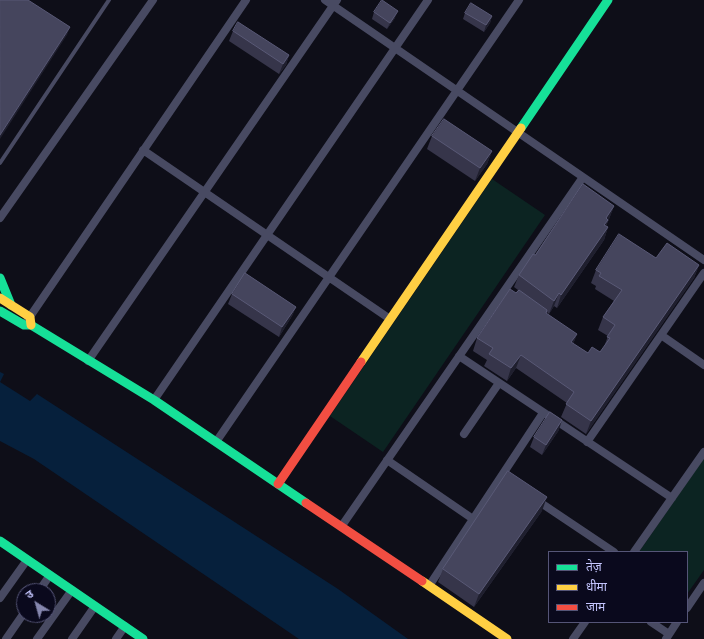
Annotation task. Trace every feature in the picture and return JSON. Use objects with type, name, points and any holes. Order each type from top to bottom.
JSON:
[{"type":"street","points":[[0,218],[153,0]]},
{"type":"street","points":[[28,322],[246,0]]},
{"type":"street","points":[[325,0],[336,3],[395,48],[704,260]]},
{"type":"street","points":[[154,400],[428,0]]},
{"type":"street","points":[[216,442],[519,0]]},
{"type":"street","points":[[278,484],[608,0]]},
{"type":"street","points":[[88,361],[336,3]]},
{"type":"street","points":[[143,150],[390,319]]},
{"type":"street","points":[[341,526],[459,356],[508,291],[583,177]]},
{"type":"street","points":[[587,442],[704,273]]},
{"type":"street","points":[[0,278],[11,305]]},
{"type":"street","points":[[0,298],[11,305],[28,322],[88,361],[154,400],[507,639]]},
{"type":"street","points":[[2,313],[28,322]]},
{"type":"street","points":[[661,335],[704,365]]},
{"type":"street","points":[[459,356],[672,498]]},
{"type":"street","points":[[464,434],[499,383]]},
{"type":"street","points":[[429,586],[473,519],[505,478],[544,413]]},
{"type":"street","points":[[635,551],[704,452]]},
{"type":"street","points":[[387,460],[473,519]]},
{"type":"street","points":[[528,494],[613,551]]},
{"type":"street","points":[[1,543],[143,639]]},
{"type":"street","points":[[0,598],[27,560]]},
{"type":"street","points":[[44,583],[50,575]]},
{"type":"street","points":[[688,607],[704,583]]},
{"type":"street","points":[[37,639],[72,590]]},
{"type":"street","points":[[72,639],[95,606]]},
{"type":"street","points":[[6,639],[17,623]]},
{"type":"street","points":[[573,639],[584,623]]},
{"type":"street","points":[[652,623],[668,637],[677,623]]},
{"type":"street","points":[[116,639],[125,626]]},
{"type":"lane","points":[[0,163],[109,0]]},
{"type":"green space","points":[[492,179],[545,215],[383,452],[330,416]]},
{"type":"green space","points":[[704,458],[704,570],[688,593],[688,551],[640,551]]},
{"type":"water","points":[[0,372],[4,374],[0,382]]},
{"type":"water","points":[[0,382],[30,401],[37,394],[338,589],[408,639],[299,639],[34,459],[0,441]]},
{"type":"building","points":[[0,0],[28,0],[70,27],[0,135]]},
{"type":"building","points":[[382,0],[398,11],[390,23],[374,12]]},
{"type":"building","points":[[471,3],[492,16],[486,25],[465,13]]},
{"type":"building","points":[[238,22],[289,55],[283,64],[233,31]]},
{"type":"building","points":[[444,119],[492,151],[480,168],[432,136]]},
{"type":"building","points":[[583,184],[614,206],[606,218],[608,220],[604,225],[608,227],[561,295],[559,293],[554,301],[519,275],[533,254],[535,255]]},
{"type":"building","points":[[619,234],[656,258],[667,243],[699,265],[591,421],[566,404],[574,392],[521,355],[511,368],[489,354],[493,348],[477,338],[510,289],[516,293],[519,290],[547,310],[546,313],[577,334],[571,342],[588,353],[592,347],[600,352],[610,338],[607,337],[615,325],[603,317],[622,290],[599,276],[601,273],[596,270]]},
{"type":"building","points":[[245,273],[296,307],[282,327],[232,294]]},
{"type":"building","points":[[550,412],[562,420],[546,445],[534,437]]},
{"type":"building","points":[[508,471],[547,497],[479,594],[443,569]]},
{"type":"traffic: fast","points":[[521,128],[608,0]]},
{"type":"traffic: fast","points":[[0,278],[11,305]]},
{"type":"traffic: fast","points":[[0,311],[24,325],[31,325],[154,400],[306,503]]},
{"type":"traffic: fast","points":[[0,541],[143,639]]},
{"type":"traffic: slow","points":[[361,362],[521,128]]},
{"type":"traffic: slow","points":[[0,298],[30,317],[31,325]]},
{"type":"traffic: slow","points":[[422,581],[507,639]]},
{"type":"traffic: jam","points":[[278,484],[361,362]]},
{"type":"traffic: jam","points":[[306,503],[422,581]]}]
